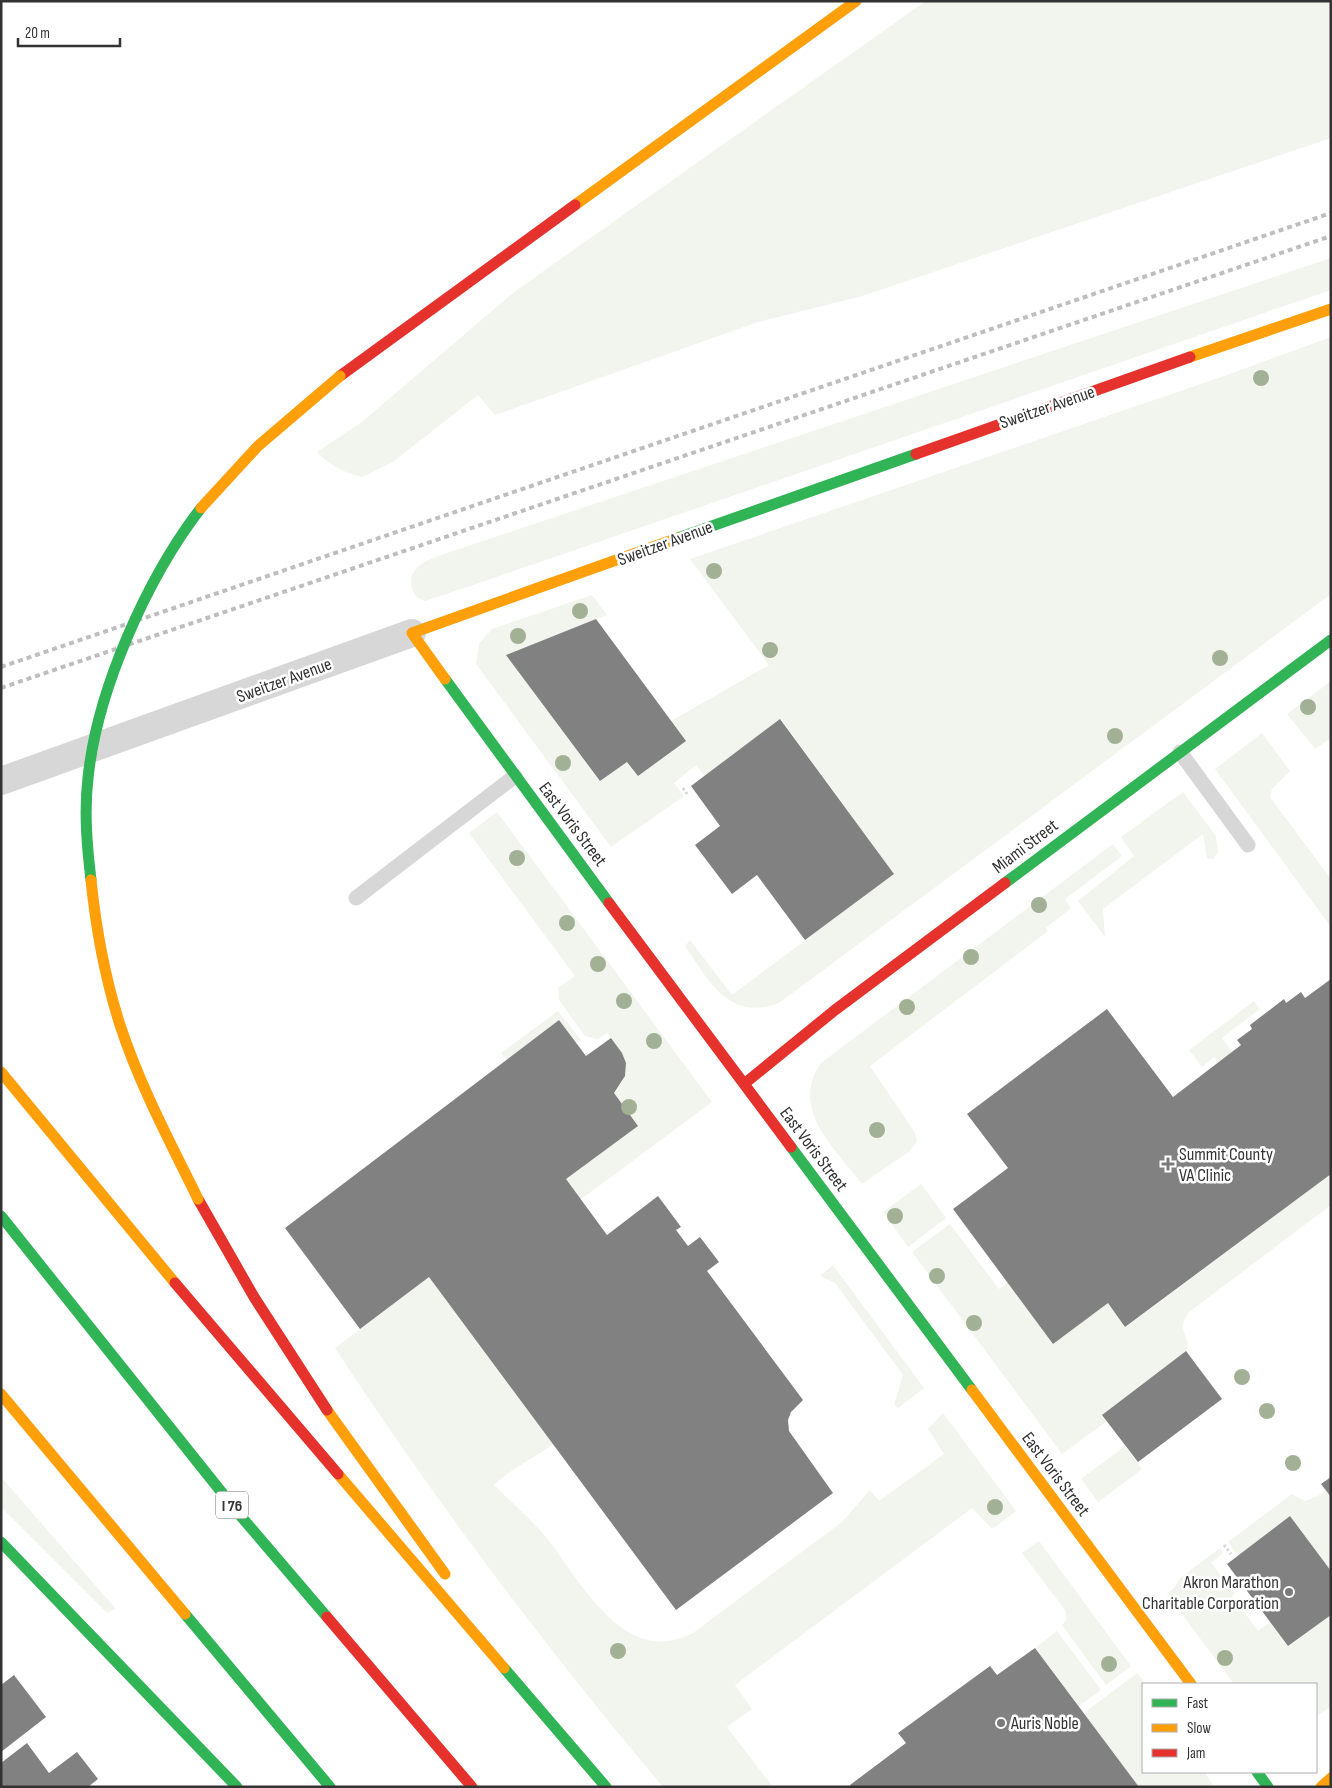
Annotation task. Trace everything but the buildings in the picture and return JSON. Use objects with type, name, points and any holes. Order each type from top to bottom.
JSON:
[{"type":"main road","points":[[453,1585],[355,1452],[279,1339],[237,1271],[198,1199],[150,1100],[127,1045],[106,976],[94,906],[85,833],[88,774],[101,718],[120,657],[150,590],[186,527],[223,482],[273,433],[340,376],[856,1]]},
{"type":"main road","name":"Sweitzer Avenue","points":[[412,633],[1263,331],[1331,310]]},
{"type":"main road","name":"East Voris Street","points":[[412,633],[515,776],[1190,1683]]},
{"type":"main road","name":"Miami Street","points":[[744,1084],[835,1010],[1331,640]]},
{"type":"main road","points":[[1,1072],[347,1487],[592,1769]]},
{"type":"main road","name":"I 76","points":[[1,1216],[239,1514],[472,1787]]},
{"type":"main road","points":[[1,1394],[330,1787]]},
{"type":"main road","points":[[1,1542],[237,1787]]},
{"type":"main road","points":[[481,1622],[606,1787]]},
{"type":"main road","points":[[1258,1773],[1268,1787]]},
{"type":"main road","points":[[1321,1787],[1331,1778]]},
{"type":"street","name":"Sweitzer Avenue","points":[[1,781],[412,633]]},
{"type":"lane","points":[[1180,752],[1248,845]]},
{"type":"lane","points":[[356,898],[515,776]]},
{"type":"path","points":[[683,788],[687,794]]},
{"type":"path","points":[[1224,1545],[1230,1554]]},
{"type":"shaded area","points":[[926,1],[1331,1],[1331,138],[862,296],[758,322],[495,415],[478,395],[393,462],[362,477],[337,468],[317,452],[363,421],[514,292]]},
{"type":"shaded area","points":[[1331,258],[1331,290],[425,601],[416,596],[413,591],[411,580],[416,569],[421,564],[447,553]]},
{"type":"shaded area","points":[[1331,337],[1331,594],[779,1003],[762,1007],[747,1007],[734,1003],[722,995],[712,984],[685,946],[690,940],[732,995],[894,874],[781,719],[705,776],[696,765],[674,783],[684,796],[611,847],[476,664],[479,644],[492,629],[592,595],[607,615],[507,655],[600,781],[627,762],[685,741],[671,721],[769,665],[690,559],[1227,375]]},
{"type":"shaded area","points":[[1331,681],[1331,738],[1315,749],[1287,714]]},
{"type":"shaded area","points":[[1262,733],[1290,771],[1272,789],[1270,797],[1331,879],[1331,927],[1215,769]]},
{"type":"shaded area","points":[[1183,792],[1216,836],[1218,852],[1213,859],[1207,858],[1203,834],[1103,909],[1105,937],[1078,901],[1134,856],[1121,837]]},
{"type":"shaded area","points":[[497,812],[712,1102],[580,1200],[566,1179],[638,1126],[614,1093],[624,1076],[625,1062],[607,1033],[598,1039],[585,1036],[559,1000],[558,988],[575,976],[469,833]]},
{"type":"shaded area","points":[[1113,844],[1122,856],[1065,899],[1071,908],[1046,928],[1048,931],[870,1066],[915,1133],[917,1141],[910,1151],[862,1184],[819,1128],[813,1112],[810,1097],[812,1080],[821,1063]]},
{"type":"shaded area","points":[[1254,1001],[1260,1009],[1222,1038],[1232,1052],[1219,1062],[1214,1057],[1202,1067],[1189,1050]]},
{"type":"shaded area","points":[[558,1011],[581,1040],[576,1043],[559,1020],[507,1060],[501,1053]]},
{"type":"shaded area","points":[[1331,1174],[1331,1205],[1188,1313],[1182,1326],[1188,1344],[1186,1351],[1103,1414],[1107,1421],[1062,1454],[912,1252],[950,1224],[999,1289],[1008,1283],[1108,1303],[1126,1327]]},
{"type":"shaded area","points":[[921,1184],[946,1218],[908,1247],[883,1212]]},
{"type":"shaded area","points":[[833,1265],[924,1388],[898,1408],[894,1405],[903,1375],[835,1283],[820,1276]]},
{"type":"shaded area","points":[[429,1277],[553,1444],[494,1485],[546,1537],[574,1576],[607,1615],[625,1630],[646,1639],[668,1641],[693,1633],[842,1522],[870,1490],[879,1501],[944,1454],[928,1429],[943,1413],[1016,1511],[994,1528],[991,1528],[972,1508],[735,1685],[752,1709],[727,1727],[773,1787],[663,1787],[576,1681],[492,1572],[412,1461],[335,1348]]},
{"type":"shaded area","points":[[1125,1446],[1142,1469],[1098,1502],[1081,1479]]},
{"type":"shaded area","points":[[1,1477],[116,1609],[107,1613],[1,1507]]},
{"type":"shaded area","points":[[1326,1491],[1331,1497],[1331,1571],[1290,1516],[1238,1556],[1228,1542],[1292,1494],[1305,1501]]},
{"type":"shaded area","points":[[1039,1541],[1131,1666],[1106,1685],[1062,1625],[1067,1619],[1065,1610],[1022,1553]]},
{"type":"shaded area","points":[[1220,1548],[1223,1553],[1211,1563],[1235,1593],[1232,1596],[1258,1631],[1270,1622],[1289,1646],[1331,1615],[1331,1706],[1317,1716],[1317,1683],[1233,1683],[1167,1594],[1175,1587],[1180,1578]]},
{"type":"shaded area","points":[[1057,1631],[1101,1690],[1079,1706],[1035,1648]]},
{"type":"shaded area","points":[[1137,1673],[1145,1683],[1142,1683],[1142,1773],[1206,1773],[1214,1787],[1139,1787],[1084,1713]]},
{"type":"railway","points":[[1,667],[1331,213]]},
{"type":"railway","points":[[1,688],[1331,236]]},
{"type":"traffic: fast","points":[[678,538],[916,454]]},
{"type":"traffic: fast","points":[[91,880],[86,829],[86,804],[93,744],[102,709],[113,672],[144,601],[162,567],[201,508]]},
{"type":"traffic: fast","points":[[1005,883],[1331,640]]},
{"type":"traffic: fast","points":[[445,679],[609,903]]},
{"type":"traffic: fast","points":[[791,1147],[972,1390]]},
{"type":"traffic: fast","points":[[1,1216],[239,1514],[327,1617]]},
{"type":"traffic: fast","points":[[1,1542],[237,1787]]},
{"type":"traffic: fast","points":[[185,1614],[330,1787]]},
{"type":"traffic: fast","points":[[504,1668],[606,1787]]},
{"type":"traffic: fast","points":[[1258,1773],[1268,1787]]},
{"type":"traffic: slow","points":[[575,205],[856,1]]},
{"type":"traffic: slow","points":[[1190,357],[1331,309]]},
{"type":"traffic: slow","points":[[201,508],[258,446],[340,376]]},
{"type":"traffic: slow","points":[[445,679],[412,633],[678,538]]},
{"type":"traffic: slow","points":[[91,880],[102,953],[120,1025],[146,1092],[198,1199]]},
{"type":"traffic: slow","points":[[1,1072],[175,1283]]},
{"type":"traffic: slow","points":[[972,1390],[1190,1683]]},
{"type":"traffic: slow","points":[[1,1394],[185,1614]]},
{"type":"traffic: slow","points":[[327,1410],[445,1574]]},
{"type":"traffic: slow","points":[[338,1474],[504,1668]]},
{"type":"traffic: slow","points":[[1321,1787],[1331,1778]]},
{"type":"traffic: jam","points":[[340,376],[575,205]]},
{"type":"traffic: jam","points":[[916,454],[1190,357]]},
{"type":"traffic: jam","points":[[744,1084],[835,1010],[1005,883]]},
{"type":"traffic: jam","points":[[609,903],[791,1147]]},
{"type":"traffic: jam","points":[[198,1199],[254,1297],[327,1410]]},
{"type":"traffic: jam","points":[[175,1283],[338,1474]]},
{"type":"traffic: jam","points":[[327,1617],[472,1787]]},
{"type":"place","name":"Summit County VA Clinic","points":[[1168,1164]]},
{"type":"place","name":"Akron Marathon Charitable Corporation","points":[[1289,1592]]},
{"type":"place","name":"Auris Noble","points":[[1001,1723]]}]
